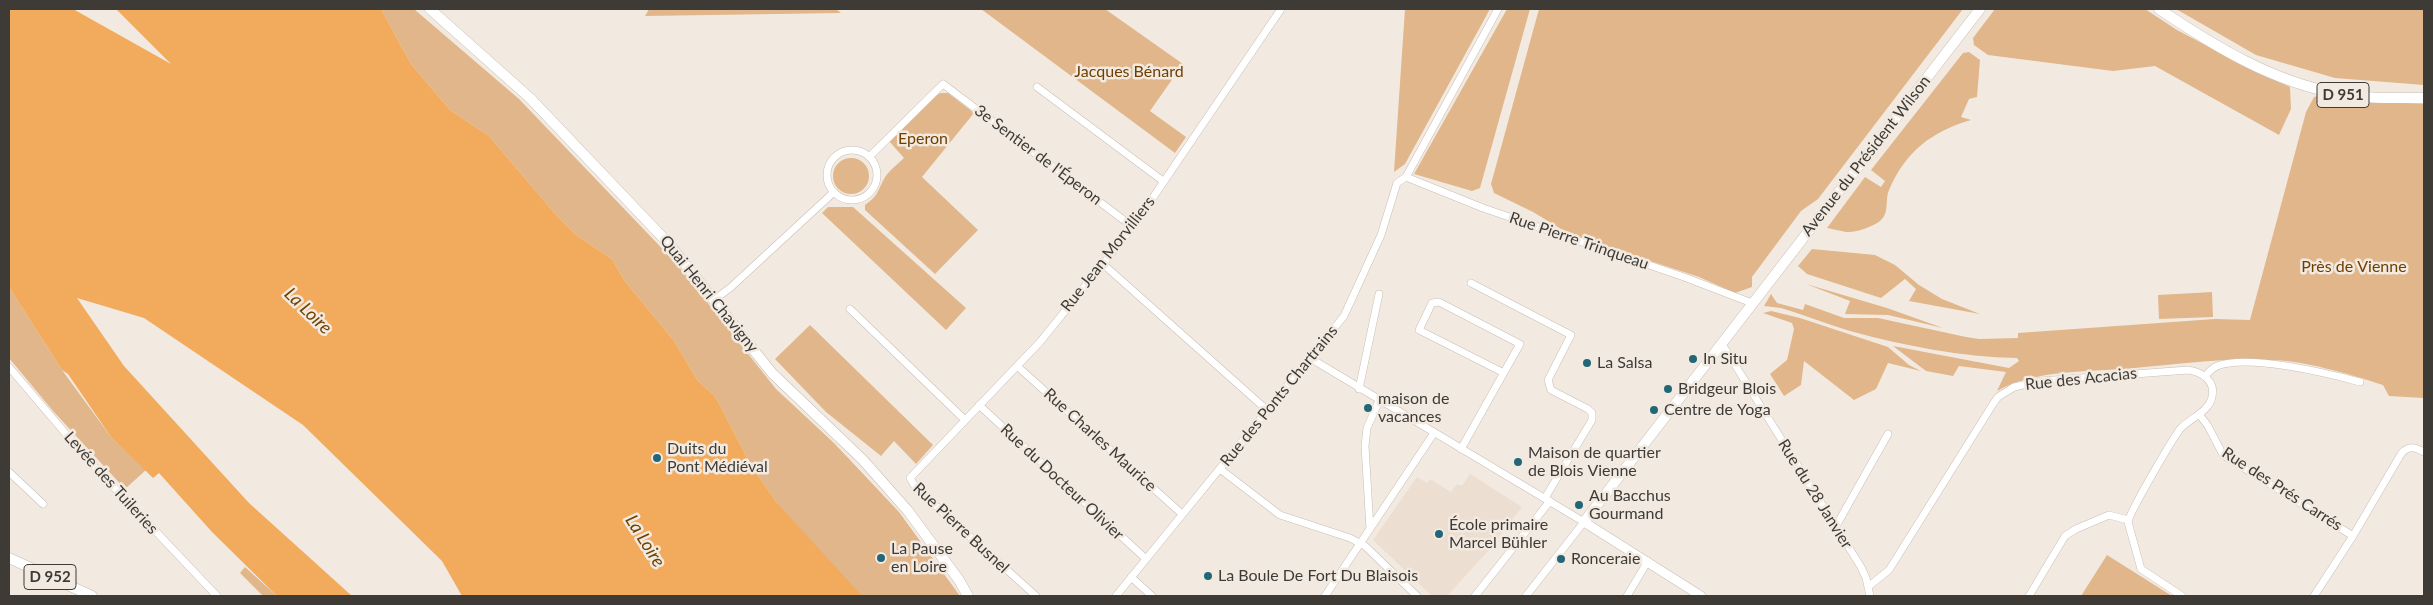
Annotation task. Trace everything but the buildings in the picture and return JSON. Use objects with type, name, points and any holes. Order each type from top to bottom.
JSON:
[{"type":"main road","name":"Quai Henri Chavigny","points":[[430,9],[530,98],[669,244],[715,299],[772,373],[863,460],[908,511],[959,580],[968,596]]},
{"type":"main road","name":"Avenue du Président Wilson","points":[[1584,522],[1980,9]]},
{"type":"main road","name":"D 951","points":[[2159,9],[2237,58],[2295,83],[2340,94],[2376,98],[2424,98]]},
{"type":"main road","name":"D 952","points":[[9,558],[92,596]]},
{"type":"street","name":"Rue Jean Morvilliers","points":[[910,479],[911,475],[1040,342],[1133,227],[1281,9]]},
{"type":"street","name":"Rue des Ponts Chartrains","points":[[1116,596],[1344,316],[1381,235],[1397,183],[1406,177],[1498,9]]},
{"type":"street","name":"3e Sentier de l'Éperon","points":[[869,157],[943,84],[1133,227]]},
{"type":"street","points":[[1037,87],[1163,181]]},
{"type":"street","points":[[846,151],[862,152],[869,157],[874,163],[877,179],[869,194],[855,200],[840,197],[834,192],[827,176],[832,160],[846,151]]},
{"type":"street","name":"Rue Pierre Trinqueau","points":[[1406,177],[1483,208],[1675,274],[1752,304]]},
{"type":"street","points":[[715,299],[834,192]]},
{"type":"street","points":[[1103,264],[1268,410]]},
{"type":"street","points":[[1471,283],[1571,334],[1548,380],[1548,386],[1551,390],[1588,409],[1592,413],[1592,420],[1548,500],[1475,596]]},
{"type":"street","points":[[1359,389],[1379,294]]},
{"type":"street","points":[[1462,449],[1504,373],[1520,344],[1439,302],[1432,303],[1419,330],[1504,373]]},
{"type":"street","points":[[850,309],[965,420]]},
{"type":"street","name":"Rue du 28 Janvier","points":[[1722,344],[1861,567],[1869,586],[1870,596]]},
{"type":"street","points":[[1310,358],[1379,401],[1548,500],[1701,596]]},
{"type":"street","points":[[2182,596],[2139,566],[2128,520],[2176,435],[2208,406],[2212,397],[2212,386],[2206,376],[2219,365],[2256,364],[2306,369],[2360,382]]},
{"type":"street","name":"Levée des Tuileries","points":[[9,366],[90,461],[180,559],[217,596]]},
{"type":"street","name":"Rue Charles Maurice","points":[[1017,366],[1182,514]]},
{"type":"street","name":"Rue des Acacias","points":[[1869,586],[1889,570],[1993,404],[2006,391],[2041,381],[2134,373],[2188,370],[2206,376]]},
{"type":"street","points":[[1370,528],[1365,446],[1367,428],[1379,401]]},
{"type":"street","name":"Rue du Docteur Olivier","points":[[979,405],[1146,559]]},
{"type":"street","name":"Rue des Prés Carrés","points":[[2199,414],[2208,426],[2219,451],[2353,536]]},
{"type":"street","points":[[1325,596],[1434,433]]},
{"type":"street","points":[[1835,528],[1888,434]]},
{"type":"street","points":[[2314,596],[2353,536],[2402,452],[2412,447],[2424,452]]},
{"type":"street","points":[[1220,469],[1280,515],[1360,543],[1417,596]]},
{"type":"street","points":[[9,472],[43,504]]},
{"type":"street","name":"Rue Pierre Busnel","points":[[910,479],[916,488],[1036,596]]},
{"type":"street","points":[[2029,596],[2068,534],[2109,515],[2128,520]]},
{"type":"street","points":[[1526,596],[1584,522]]},
{"type":"street","points":[[1628,596],[1648,561]]},
{"type":"street","points":[[1131,577],[1152,596]]},
{"type":"shaded area","name":"École primaire Marcel Bühler","points":[[1470,474],[1522,507],[1489,550],[1447,596],[1432,596],[1373,540],[1417,477],[1427,483],[1430,479],[1451,492],[1457,484],[1462,486]]},
{"type":"green space","points":[[381,9],[414,9],[519,99],[676,263],[776,389],[834,443],[899,512],[960,596],[848,596],[822,568],[752,467],[715,396],[698,381],[674,341],[624,280],[612,259],[576,235],[557,216],[489,136],[450,110],[411,64]]},
{"type":"green space","points":[[649,9],[836,9],[841,13],[645,16]]},
{"type":"green space","name":"Jacques Bénard","points":[[981,9],[1105,9],[1183,64],[1150,111],[1186,137],[1175,153]]},
{"type":"green space","points":[[1405,9],[1490,9],[1405,164],[1394,172]]},
{"type":"green space","points":[[1507,9],[1530,9],[1480,188],[1472,191],[1414,174]]},
{"type":"green space","points":[[1539,9],[1963,9],[1818,199],[1801,211],[1752,277],[1752,287],[1735,293],[1699,277],[1571,235],[1533,212],[1494,193],[1491,184]]},
{"type":"green space","points":[[1995,9],[2145,9],[2177,30],[2256,72],[2290,87],[2291,109],[2279,135],[2155,66],[2113,71],[1988,55],[1974,45],[1973,38]]},
{"type":"green space","points":[[2176,9],[2424,9],[2424,85],[2335,78],[2256,55]]},
{"type":"green space","points":[[1969,52],[1980,60],[1977,97],[1969,99],[1961,117],[1971,120],[1932,137],[1912,154],[1903,164],[1889,190],[1885,213],[1879,222],[1850,232],[1827,228],[1865,177],[1881,187],[1885,181],[1871,170],[1963,53]]},
{"type":"green space","name":"Eperon","points":[[948,93],[974,113],[922,177],[978,230],[935,274],[865,210],[865,205],[875,196],[888,173],[904,158],[889,141],[934,96]]},
{"type":"green space","name":"Près de Vienne","points":[[2322,95],[2363,101],[2424,104],[2424,398],[2389,396],[2383,385],[2311,365],[2296,362],[2251,360],[2202,362],[2046,375],[2012,384],[1997,391],[2006,372],[1959,366],[1953,376],[1926,371],[1893,346],[2009,368],[2019,361],[2017,358],[1954,353],[1912,346],[1850,331],[1781,308],[1764,306],[1771,294],[1777,303],[1803,310],[1805,304],[1844,318],[1878,318],[1979,339],[2018,338],[2018,333],[2215,319],[2250,320],[2306,112],[2314,97]]},
{"type":"green space","points":[[851,158],[858,159],[864,163],[868,169],[868,183],[864,189],[858,193],[851,194],[844,193],[838,189],[834,183],[833,176],[834,169],[838,163],[844,159]]},
{"type":"green space","points":[[828,207],[853,207],[966,308],[946,330],[822,213]]},
{"type":"green space","points":[[1812,249],[1875,255],[1895,265],[1919,285],[1942,299],[1980,314],[1909,301],[1916,289],[1905,279],[1881,298],[1807,274],[1798,266]]},
{"type":"green space","points":[[1806,284],[1887,308],[1943,328],[1888,315],[1845,314],[1850,301]]},
{"type":"green space","points":[[9,287],[62,370],[111,437],[146,470],[125,489],[53,411],[9,358]]},
{"type":"green space","points":[[2212,292],[2213,317],[2159,319],[2158,295]]},
{"type":"green space","points":[[1771,311],[1800,318],[1888,347],[1909,365],[1921,371],[1888,363],[1876,389],[1854,400],[1804,361],[1801,385],[1784,396],[1770,374],[1787,360],[1794,329],[1792,323],[1763,313]]},
{"type":"green space","points":[[810,325],[933,445],[916,464],[894,441],[881,456],[826,412],[775,359]]},
{"type":"green space","points":[[2107,555],[2172,596],[2081,596]]},
{"type":"green space","points":[[245,567],[277,596],[263,596],[240,573]]},
{"type":"water","name":"La Loire","points":[[9,9],[73,9],[171,64],[116,9],[381,9],[411,64],[450,110],[489,136],[557,216],[576,235],[612,259],[624,280],[674,341],[698,381],[715,396],[752,467],[777,503],[862,596],[462,596],[442,561],[303,425],[144,318],[77,298],[124,366],[249,503],[352,596],[277,596],[212,532],[159,473],[153,478],[111,437],[68,374],[62,370],[9,287]]},
{"type":"place","name":"In Situ","points":[[1693,359]]},
{"type":"place","name":"La Salsa","points":[[1587,363]]},
{"type":"place","name":"Bridgeur Blois","points":[[1668,389]]},
{"type":"place","name":"maison de vacances","points":[[1368,408]]},
{"type":"place","name":"Centre de Yoga","points":[[1654,410]]},
{"type":"place","name":"Duits du Pont Médiéval","points":[[657,458]]},
{"type":"place","name":"Maison de quartier de Blois Vienne","points":[[1518,462]]},
{"type":"place","name":"Au Bacchus Gourmand","points":[[1579,505]]},
{"type":"place","name":"École primaire Marcel Bühler","points":[[1439,534]]},
{"type":"place","name":"La Pause en Loire","points":[[881,558]]},
{"type":"place","name":"Ronceraie","points":[[1561,559]]},
{"type":"place","name":"La Boule De Fort Du Blaisois","points":[[1208,576]]}]
